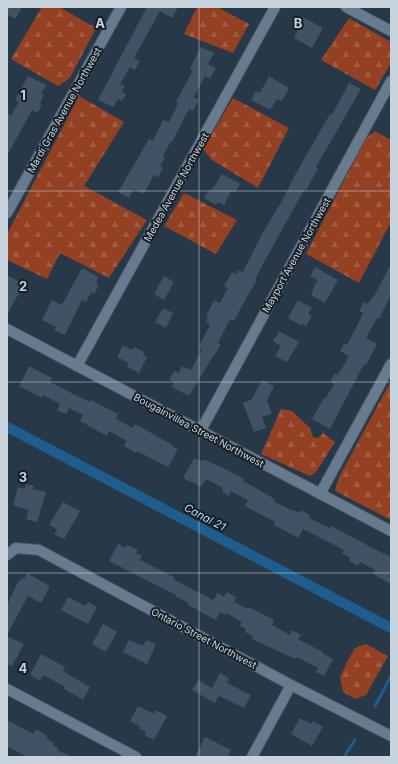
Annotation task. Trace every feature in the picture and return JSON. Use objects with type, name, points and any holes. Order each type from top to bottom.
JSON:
[{"type":"street","name":"Mardi Gras Avenue Northwest","points":[[7,214],[121,7]]},
{"type":"street","name":"Medea Avenue Northwest","points":[[77,366],[275,7]]},
{"type":"street","points":[[346,7],[391,31]]},
{"type":"street","name":"Mayport Avenue Northwest","points":[[201,430],[391,81]]},
{"type":"street","name":"Bougainvillea Street Northwest","points":[[7,329],[391,531]]},
{"type":"street","points":[[320,494],[391,364]]},
{"type":"street","name":"Ontario Street Northwest","points":[[7,555],[16,548],[39,550],[291,685],[391,736]]},
{"type":"street","points":[[252,757],[291,685]]},
{"type":"street","points":[[7,688],[136,757]]},
{"type":"green space","points":[[42,7],[59,7],[96,28],[70,78],[58,86],[11,59]]},
{"type":"green space","points":[[197,7],[217,7],[249,24],[233,53],[184,34]]},
{"type":"green space","points":[[349,18],[391,42],[391,63],[375,90],[321,60]]},
{"type":"green space","points":[[79,96],[124,122],[84,186],[147,220],[109,278],[60,253],[47,279],[7,260],[7,234]]},
{"type":"green space","points":[[233,98],[289,128],[258,188],[212,160],[203,149]]},
{"type":"green space","points":[[375,131],[391,140],[391,222],[359,283],[306,254],[366,138]]},
{"type":"green space","points":[[184,193],[237,220],[216,254],[164,226]]},
{"type":"green space","points":[[391,381],[391,520],[335,491],[339,477]]},
{"type":"green space","points":[[281,409],[292,411],[310,428],[313,437],[318,438],[323,433],[335,442],[316,472],[310,476],[261,454]]},
{"type":"green space","points":[[366,644],[388,656],[366,695],[355,699],[343,692],[340,677],[355,648]]},
{"type":"building","points":[[7,7],[22,7],[15,19],[7,14]]},
{"type":"building","points":[[147,7],[178,7],[172,18],[160,11],[134,58],[140,61],[135,70],[130,67],[120,84],[125,86],[122,92],[126,94],[122,101],[118,99],[113,107],[98,100]]},
{"type":"building","points":[[299,15],[323,28],[312,48],[294,38],[300,26],[294,23]]},
{"type":"building","points":[[201,47],[214,53],[208,64],[216,68],[210,79],[205,76],[194,97],[199,100],[193,111],[189,109],[163,156],[165,158],[160,166],[163,168],[158,177],[154,175],[144,194],[134,189],[129,198],[118,192],[149,139],[153,141],[163,120],[169,122],[178,104],[176,102],[193,70],[190,68]]},
{"type":"building","points":[[28,76],[46,85],[41,94],[44,95],[40,103],[42,104],[38,113],[32,110],[7,156],[7,113],[11,116],[19,102],[15,100]]},
{"type":"building","points":[[269,76],[289,88],[282,101],[277,99],[270,110],[251,100],[256,91],[260,93]]},
{"type":"building","points":[[349,83],[361,89],[316,167],[318,168],[306,191],[304,190],[255,279],[257,280],[234,321],[230,319],[218,343],[221,344],[189,396],[172,387],[174,382],[169,380],[174,371],[179,373],[182,366],[191,370],[202,349],[198,348],[210,325],[206,322],[208,317],[206,316],[214,300],[220,303],[228,288],[224,286],[232,272],[236,274],[238,270],[243,272],[262,234],[283,199],[295,175],[330,114],[332,115]]},
{"type":"building","points":[[222,174],[240,184],[235,193],[231,191],[224,205],[218,202],[216,205],[204,198],[209,190],[211,191],[213,186],[214,187]]},
{"type":"building","points":[[391,264],[391,295],[379,319],[377,318],[366,338],[377,344],[366,365],[364,364],[330,429],[312,419],[334,384],[330,382],[335,373],[338,375],[349,356],[340,351],[344,344],[347,345],[359,322],[363,313],[359,311],[364,302],[368,304],[372,297],[373,298]]},
{"type":"building","points":[[315,267],[338,280],[325,303],[311,295],[317,280],[310,276]]},
{"type":"building","points":[[82,268],[98,277],[96,283],[98,284],[98,287],[94,294],[91,292],[86,302],[82,300],[65,335],[54,330],[56,327],[42,320],[52,300],[62,305]]},
{"type":"building","points":[[7,275],[24,284],[7,315]]},
{"type":"building","points":[[164,276],[174,282],[164,300],[154,294]]},
{"type":"building","points":[[298,300],[312,308],[308,314],[312,316],[306,326],[303,324],[302,326],[288,318]]},
{"type":"building","points":[[163,308],[173,313],[166,328],[155,322]]},
{"type":"building","points":[[279,331],[299,342],[287,362],[275,356],[281,346],[273,341]]},
{"type":"building","points":[[123,345],[132,350],[134,347],[144,352],[143,355],[147,357],[139,373],[127,367],[129,363],[117,357]]},
{"type":"building","points":[[29,366],[52,378],[50,382],[79,397],[90,402],[91,400],[118,414],[116,419],[133,428],[135,424],[173,445],[172,446],[178,449],[168,467],[124,446],[127,441],[109,431],[107,436],[80,421],[83,415],[69,408],[66,414],[57,410],[60,404],[43,395],[42,398],[19,386]]},
{"type":"building","points":[[262,380],[274,386],[267,400],[272,414],[262,417],[266,428],[254,432],[243,403],[252,399]]},
{"type":"building","points":[[194,458],[200,461],[205,460],[223,468],[244,479],[243,481],[275,499],[273,501],[300,513],[301,510],[310,515],[309,518],[330,528],[331,526],[391,557],[391,584],[373,574],[375,570],[360,562],[358,566],[349,561],[351,558],[342,553],[344,550],[303,529],[298,538],[274,525],[275,522],[245,506],[248,500],[231,491],[229,496],[222,492],[223,488],[206,479],[201,487],[183,478]]},
{"type":"building","points":[[26,484],[34,486],[33,489],[46,492],[37,522],[26,519],[29,510],[13,505],[18,487],[25,489]]},
{"type":"building","points":[[63,502],[80,511],[64,539],[54,534],[57,529],[49,525]]},
{"type":"building","points":[[118,544],[126,548],[127,545],[138,550],[136,553],[142,556],[140,560],[174,577],[173,579],[213,600],[218,593],[224,597],[227,592],[236,597],[234,602],[248,609],[249,607],[274,620],[272,625],[290,635],[292,630],[301,635],[298,639],[333,659],[324,676],[316,672],[318,668],[297,657],[295,659],[252,639],[253,636],[245,632],[246,629],[240,626],[242,622],[226,613],[225,615],[220,612],[216,620],[188,605],[189,603],[175,596],[176,595],[109,561]]},
{"type":"building","points":[[27,573],[50,586],[41,603],[28,596],[7,635],[7,605],[19,580],[21,581],[22,578],[24,579]]},
{"type":"building","points":[[68,597],[85,606],[88,602],[97,607],[88,624],[61,610]]},
{"type":"building","points":[[103,624],[117,632],[106,652],[92,644]]},
{"type":"building","points":[[7,636],[24,644],[12,666],[7,664]]},
{"type":"building","points":[[129,640],[143,646],[146,640],[156,644],[147,664],[123,652]]},
{"type":"building","points":[[41,654],[65,667],[63,671],[90,687],[83,700],[64,689],[65,687],[43,675],[40,681],[30,675]]},
{"type":"building","points":[[220,673],[229,678],[227,683],[251,695],[244,708],[219,696],[215,703],[192,690],[198,680],[212,688]]},
{"type":"building","points":[[138,706],[154,714],[156,710],[167,716],[154,740],[144,735],[146,732],[139,728],[140,726],[130,721]]},
{"type":"building","points":[[300,718],[311,724],[313,721],[323,727],[312,746],[291,734]]},
{"type":"building","points":[[7,720],[33,734],[36,729],[48,736],[46,739],[54,743],[53,745],[58,748],[57,750],[72,757],[27,757],[7,746]]},
{"type":"building","points":[[205,737],[231,750],[227,757],[195,757]]},
{"type":"waterway","name":"Canal 21","points":[[7,427],[391,628]]},
{"type":"waterway","points":[[375,706],[391,676]]},
{"type":"waterway","points":[[344,757],[355,740]]}]
